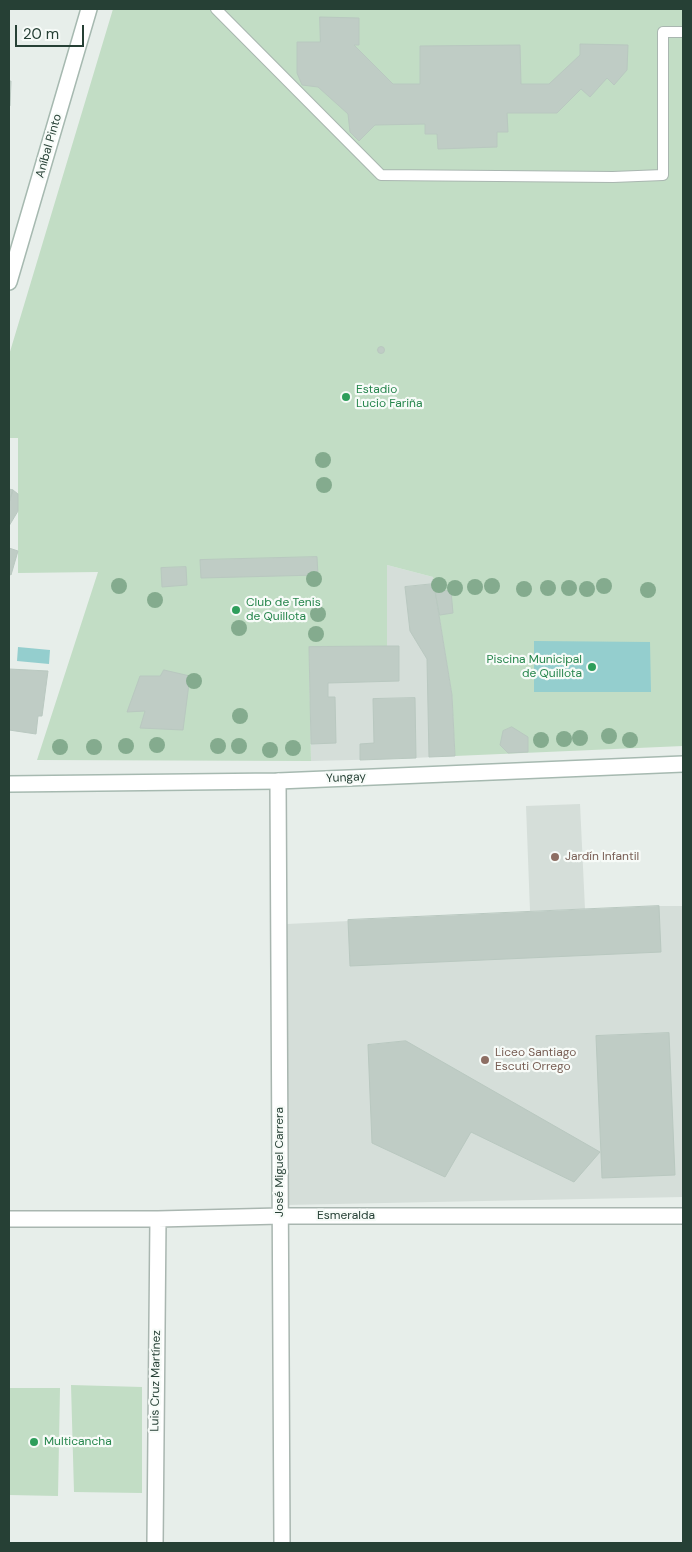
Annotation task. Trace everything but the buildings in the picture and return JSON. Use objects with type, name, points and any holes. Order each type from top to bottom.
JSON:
[{"type":"street","name":"Aníbal Pinto","points":[[9,282],[89,9]]},
{"type":"street","name":"Yungay","points":[[9,784],[278,781],[683,764]]},
{"type":"street","name":"José Miguel Carrera","points":[[278,781],[282,1543]]},
{"type":"street","name":"Esmeralda","points":[[9,1219],[158,1219],[280,1216],[683,1216]]},
{"type":"street","name":"Luis Cruz Martínez","points":[[155,1543],[158,1219]]},
{"type":"lane","points":[[216,9],[381,175],[614,177],[663,175],[663,32],[683,32]]},
{"type":"shaded area","points":[[387,565],[433,577],[452,695],[455,756],[311,761],[309,647],[327,646]]},
{"type":"shaded area","name":"Jardín Infantil","points":[[580,804],[585,909],[530,911],[526,806]]},
{"type":"shaded area","name":"Liceo Santiago Escuti Orrego","points":[[683,906],[683,1197],[285,1205],[287,924]]},
{"type":"green space","name":"Estadio Lucio Fariña","points":[[113,9],[683,9],[683,746],[455,756],[452,695],[433,577],[387,565],[387,646],[309,647],[311,761],[37,760],[98,572],[18,573],[18,438],[9,438],[9,355]]},
{"type":"green space","points":[[71,1385],[142,1387],[142,1493],[74,1492]]},
{"type":"green space","name":"Multicancha","points":[[9,1388],[60,1388],[58,1496],[9,1495]]},
{"type":"water","name":"Piscina Municipal de Quillota","points":[[534,641],[650,642],[651,692],[534,692]]},
{"type":"water","points":[[18,647],[50,650],[49,664],[17,661]]},
{"type":"place","name":"Estadio Lucio Fariña","points":[[346,397]]},
{"type":"place","name":"Club de Tenis de Quillota","points":[[236,610]]},
{"type":"place","name":"Piscina Municipal de Quillota","points":[[592,667]]},
{"type":"place","name":"Jardín Infantil","points":[[555,857]]},
{"type":"place","name":"Liceo Santiago Escuti Orrego","points":[[485,1060]]},
{"type":"place","name":"Multicancha","points":[[34,1442]]}]
